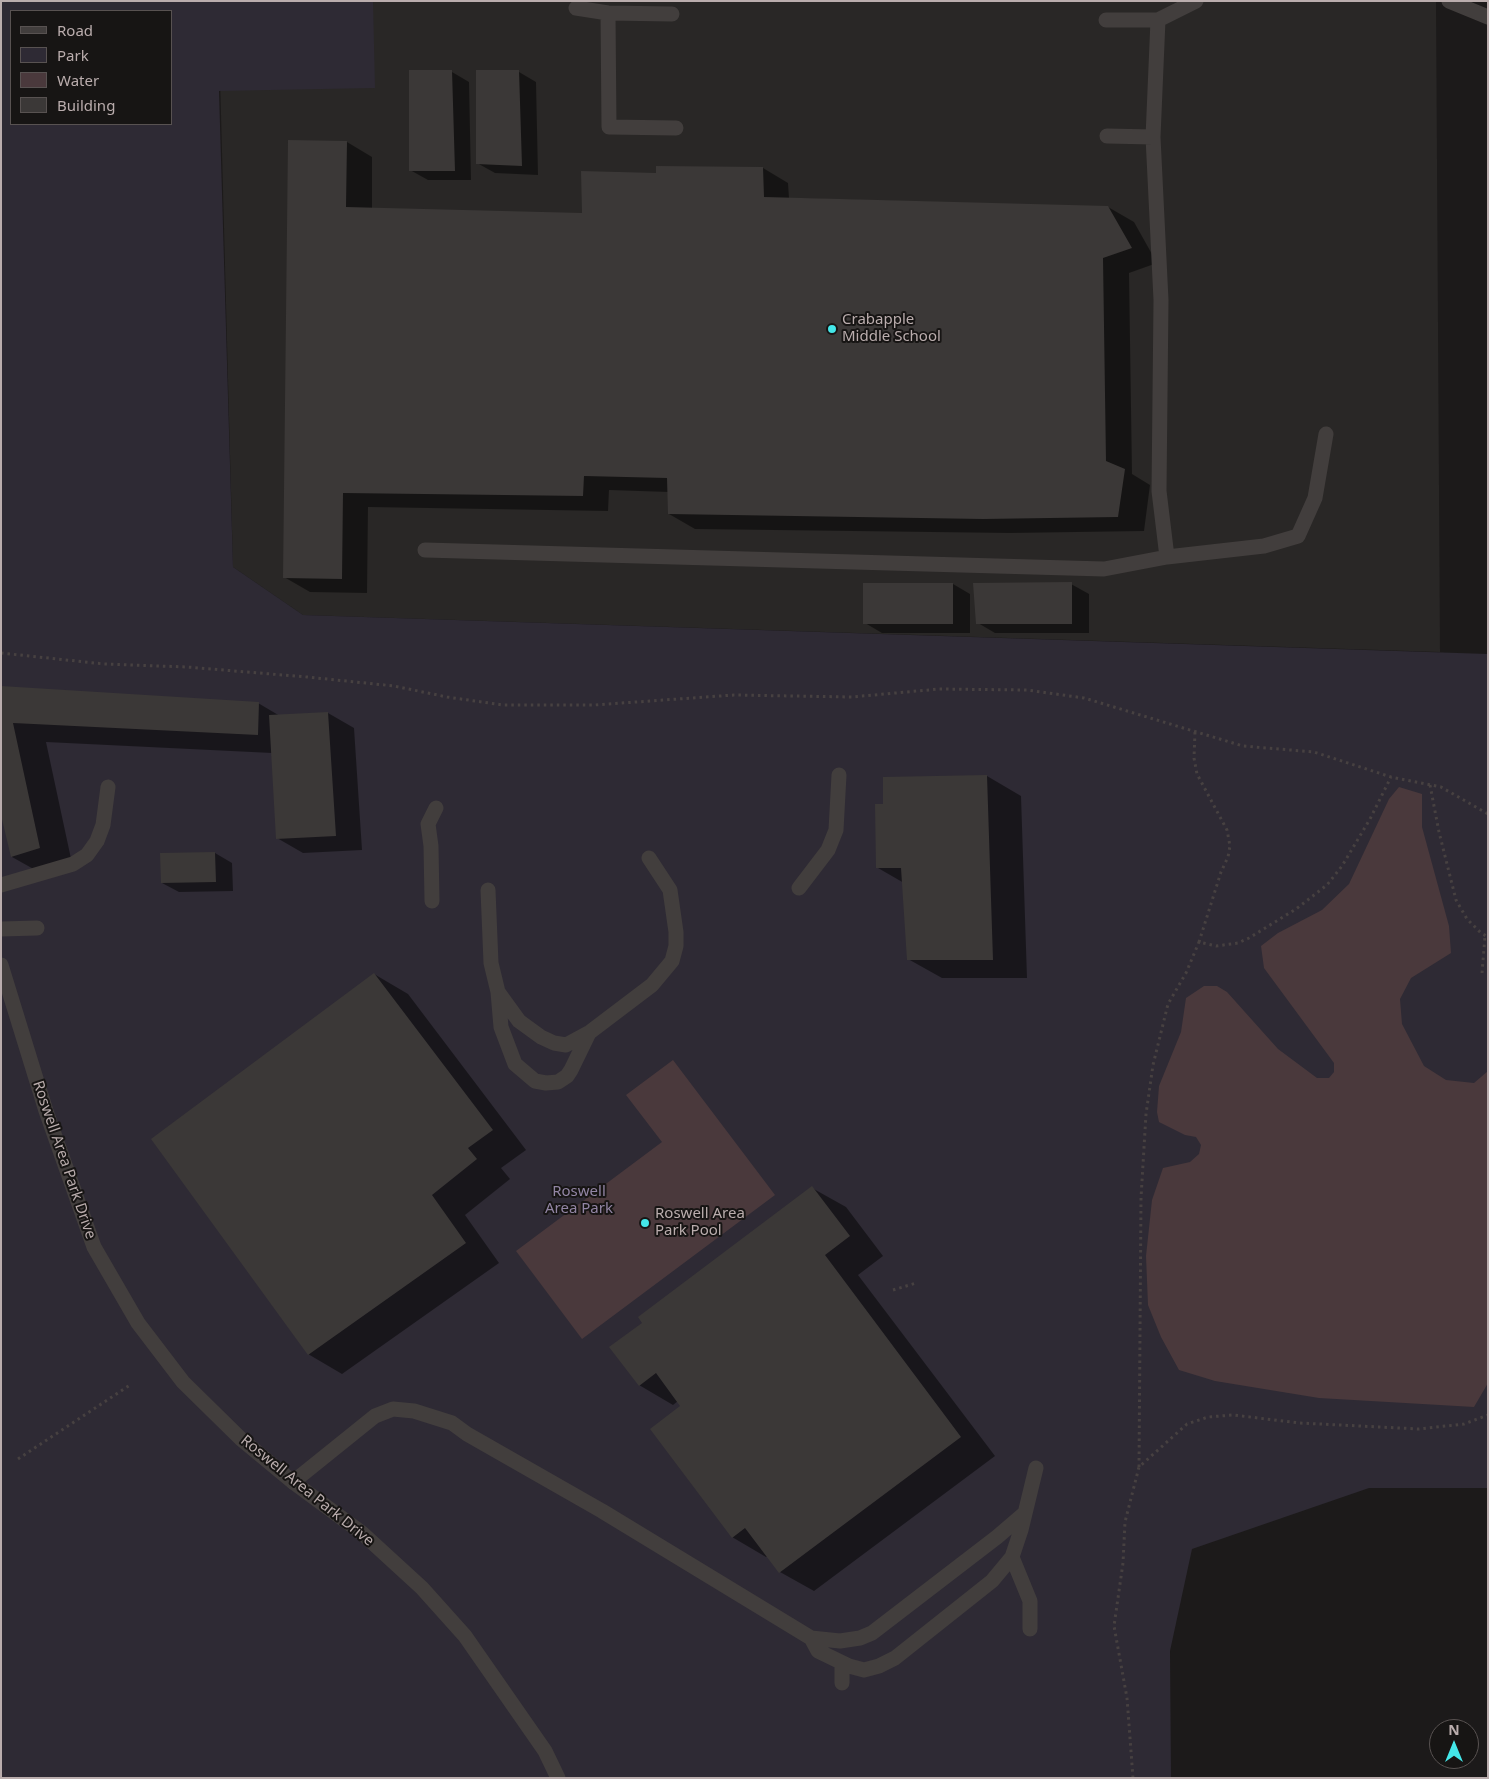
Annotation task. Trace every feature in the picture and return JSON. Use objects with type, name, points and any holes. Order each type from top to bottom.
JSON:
[{"type":"street","points":[[1106,20],[1158,20],[1196,1]]},
{"type":"street","points":[[1449,1],[1488,17]]},
{"type":"street","points":[[576,8],[608,13],[672,14]]},
{"type":"street","points":[[608,13],[609,127],[676,128]]},
{"type":"street","points":[[1158,20],[1153,137],[1161,300],[1160,491],[1167,557]]},
{"type":"street","points":[[1106,136],[1153,137]]},
{"type":"street","points":[[424,550],[1104,568],[1167,557],[1264,546],[1298,536],[1315,498],[1326,434]]},
{"type":"street","points":[[799,888],[828,850],[836,830],[839,775]]},
{"type":"street","points":[[1,885],[72,864],[87,855],[97,841],[103,825],[108,787]]},
{"type":"street","points":[[432,901],[431,846],[428,824],[436,808]]},
{"type":"street","points":[[498,992],[519,1020],[542,1037],[566,1046],[590,1032],[652,984],[672,961],[675,953],[676,932],[670,890],[649,858]]},
{"type":"street","points":[[488,890],[491,963],[498,992],[501,1027],[514,1064],[535,1081],[546,1083],[558,1082],[572,1070],[590,1032]]},
{"type":"street","points":[[1,929],[37,928]]},
{"type":"street","name":"Roswell Area Park Drive","points":[[1,965],[46,1111],[94,1247],[138,1323],[183,1382],[241,1439],[293,1482],[362,1533],[422,1588],[465,1636],[545,1751],[558,1778]]},
{"type":"street","points":[[293,1482],[375,1416],[393,1410],[414,1410],[452,1423],[467,1434],[602,1511],[811,1638],[840,1640],[860,1638],[872,1633],[997,1537],[1025,1513]]},
{"type":"street","points":[[811,1638],[818,1651],[849,1666],[864,1670],[879,1666],[895,1658],[992,1581],[1012,1557],[1036,1468]]},
{"type":"street","points":[[1012,1557],[1030,1601],[1030,1629]]},
{"type":"street","points":[[842,1663],[842,1684]]},
{"type":"path","points":[[1,653],[104,664],[187,667],[394,686],[447,697],[503,705],[594,705],[734,695],[852,697],[939,689],[1027,690],[1084,698],[1243,746],[1314,752],[1391,777],[1441,787],[1488,814]]},
{"type":"path","points":[[1133,1778],[1127,1698],[1114,1626],[1123,1563],[1125,1522],[1139,1467],[1141,1198],[1146,1114],[1153,1065],[1168,1004],[1186,973],[1199,942],[1230,846],[1226,830],[1197,774],[1194,758],[1195,732]]},
{"type":"path","points":[[1199,942],[1216,946],[1238,943],[1296,909],[1327,885],[1342,866],[1370,819],[1391,777]]},
{"type":"path","points":[[1430,785],[1443,850],[1456,900],[1467,919],[1481,933],[1487,936],[1482,973]]},
{"type":"path","points":[[894,1290],[916,1283]]},
{"type":"path","points":[[18,1459],[130,1385]]},
{"type":"path","points":[[1139,1467],[1187,1424],[1208,1417],[1233,1415],[1300,1423],[1419,1429],[1464,1424],[1488,1415]]},
{"type":"shaded area","name":"Crabapple Middle School","points":[[218,1],[1436,1],[1440,652],[303,615],[233,567]]},
{"type":"green space","name":"Roswell Area Park","points":[[1,1],[373,1],[375,88],[219,91],[233,567],[303,615],[1488,654],[1488,1488],[1369,1488],[1192,1549],[1170,1651],[1171,1778],[1,1778]]},
{"type":"water","points":[[1399,787],[1422,794],[1422,827],[1449,926],[1451,953],[1411,978],[1400,999],[1402,1024],[1424,1066],[1446,1080],[1474,1083],[1488,1071],[1488,1383],[1474,1407],[1319,1398],[1215,1381],[1179,1370],[1161,1337],[1148,1305],[1146,1256],[1152,1200],[1163,1168],[1190,1162],[1199,1154],[1201,1145],[1196,1137],[1185,1135],[1159,1122],[1157,1112],[1159,1086],[1181,1032],[1186,998],[1204,986],[1217,986],[1227,992],[1278,1049],[1317,1078],[1329,1078],[1334,1072],[1334,1063],[1264,968],[1261,946],[1278,933],[1322,910],[1349,884],[1389,799]]},
{"type":"water","name":"Roswell Area Park Pool","points":[[673,1060],[775,1195],[582,1339],[516,1251],[662,1142],[626,1095]]},
{"type":"building","points":[[409,70],[452,70],[455,171],[409,171]]},
{"type":"building","points":[[476,70],[519,70],[522,166],[476,164]]},
{"type":"building","points":[[288,140],[347,141],[346,207],[582,213],[581,171],[656,173],[656,166],[763,167],[764,197],[1108,206],[1132,248],[1103,258],[1106,461],[1125,469],[1118,517],[983,519],[668,514],[667,478],[584,476],[583,496],[343,493],[342,579],[283,578]]},
{"type":"building","points":[[1072,582],[1072,624],[976,624],[973,583]]},
{"type":"building","points":[[863,583],[953,583],[953,624],[863,624]]},
{"type":"building","points":[[1,686],[259,702],[258,735],[13,723],[40,848],[11,857],[1,815]]},
{"type":"building","points":[[328,712],[336,836],[276,839],[269,715]]},
{"type":"building","points":[[987,775],[993,960],[907,960],[901,868],[876,868],[875,804],[883,804],[883,777]]},
{"type":"building","points":[[215,852],[216,882],[161,883],[160,853]]},
{"type":"building","points":[[374,973],[493,1130],[468,1148],[477,1159],[432,1195],[466,1243],[308,1355],[151,1139]]},
{"type":"building","points":[[812,1186],[850,1236],[825,1255],[961,1437],[779,1573],[745,1528],[732,1538],[650,1429],[680,1406],[656,1373],[639,1386],[609,1347],[642,1323],[638,1317]]},
{"type":"place","name":"Crabapple Middle School","points":[[832,329]]},
{"type":"place","name":"Roswell Area Park Pool","points":[[645,1223]]}]
